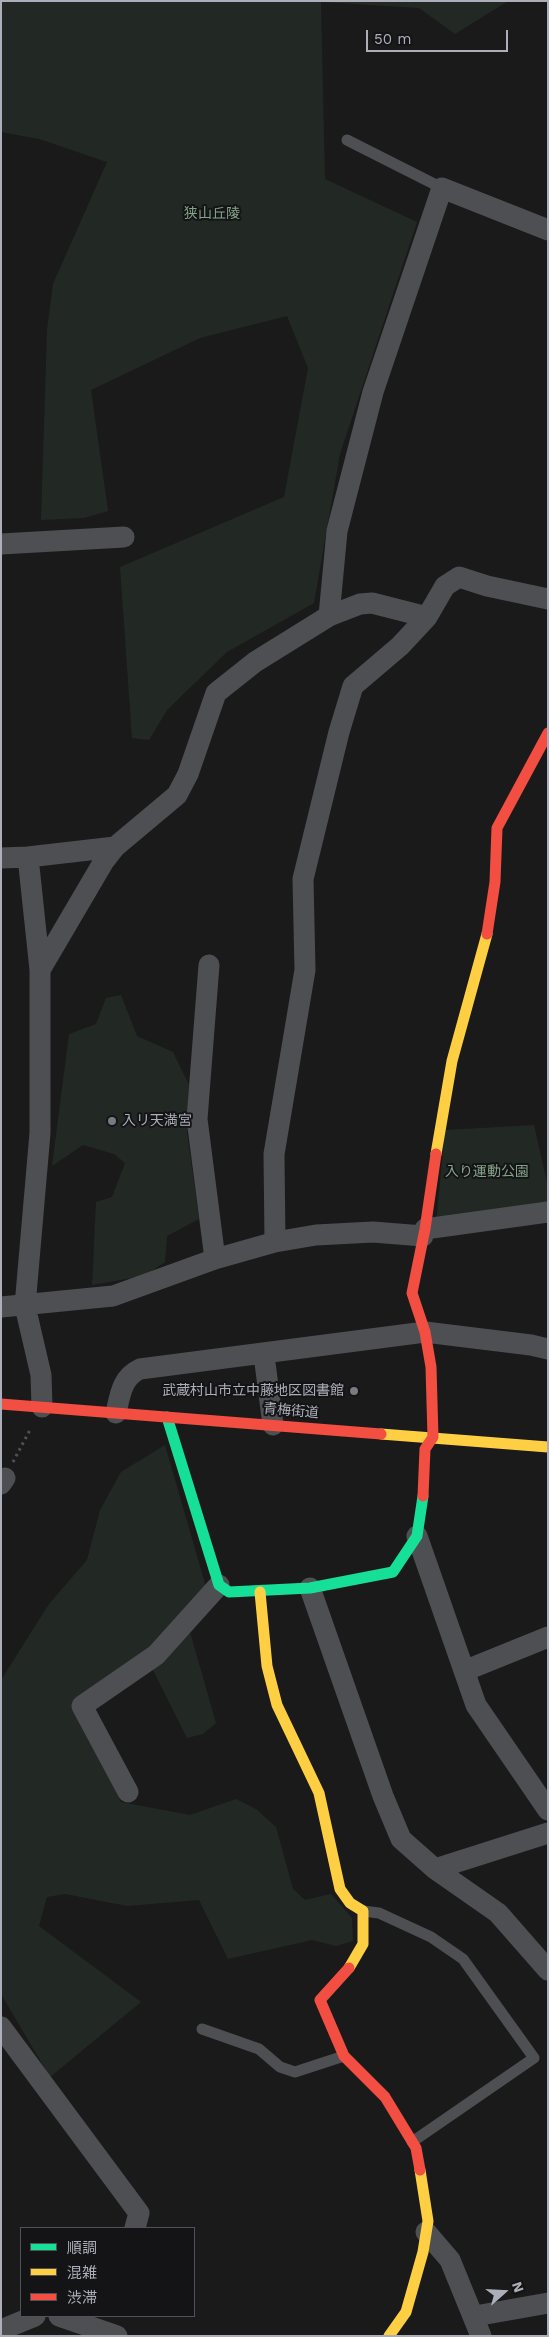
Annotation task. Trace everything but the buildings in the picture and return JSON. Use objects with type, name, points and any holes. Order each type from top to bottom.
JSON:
[{"type":"street","points":[[329,616],[337,531],[373,392],[442,188],[548,230]]},
{"type":"street","points":[[1,544],[124,537]]},
{"type":"street","points":[[275,1242],[274,1154],[305,970],[303,879],[336,741],[353,686],[400,646],[427,617],[445,586],[459,577],[487,586],[548,599]]},
{"type":"street","points":[[40,970],[104,861],[115,847],[177,795],[188,774],[216,693],[255,662],[329,616],[360,604],[372,603],[427,617]]},
{"type":"street","points":[[167,1417],[219,1585],[230,1592],[310,1588],[393,1572],[417,1536],[425,1482],[425,1449],[433,1437],[432,1376],[425,1332],[412,1293],[424,1233],[452,1061],[473,991],[492,911],[497,828],[548,733]]},
{"type":"street","points":[[1,858],[28,857],[115,847]]},
{"type":"street","points":[[28,857],[40,970],[40,1133],[25,1306],[41,1375],[42,1407]]},
{"type":"street","points":[[209,965],[198,1120],[215,1259]]},
{"type":"street","points":[[1,1307],[113,1296],[215,1259],[275,1242],[316,1235],[373,1232],[424,1233],[548,1212]]},
{"type":"street","points":[[116,1413],[126,1380],[132,1373],[140,1369],[264,1355],[425,1332],[532,1344],[548,1349]]},
{"type":"street","points":[[264,1355],[273,1425]]},
{"type":"street","name":"青梅街道","points":[[1,1404],[548,1447]]},
{"type":"street","points":[[417,1536],[476,1705],[548,1810]]},
{"type":"street","points":[[128,1792],[82,1706],[156,1655],[219,1585]]},
{"type":"street","points":[[310,1588],[383,1796],[401,1839],[435,1869],[498,1913],[548,1970]]},
{"type":"street","points":[[260,1592],[267,1666],[277,1705],[319,1793],[340,1889],[350,1903],[363,1912],[363,1944],[351,1965],[320,2000],[344,2056],[385,2097],[416,2148],[428,2221],[417,2279],[406,2312],[389,2336]]},
{"type":"street","points":[[464,1671],[548,1637]]},
{"type":"street","points":[[435,1869],[548,1833]]},
{"type":"street","points":[[1,2028],[139,2213],[135,2227]]},
{"type":"street","points":[[426,2232],[450,2260],[478,2326],[548,2303]]},
{"type":"street","points":[[1,2330],[33,2317]]},
{"type":"street","points":[[64,2317],[114,2328]]},
{"type":"lane","points":[[347,140],[442,188]]},
{"type":"lane","points":[[363,1912],[379,1913],[422,1933],[462,1959],[534,2058],[412,2142]]},
{"type":"lane","points":[[202,2029],[259,2049],[280,2067],[295,2072],[344,2056]]},
{"type":"path","points":[[3,1481],[42,1407]]},
{"type":"green space","name":"狭山丘陵","points":[[1,1],[508,1],[455,34],[419,8],[321,2],[325,179],[417,222],[340,454],[314,603],[227,652],[167,710],[149,740],[132,738],[120,567],[284,497],[308,368],[287,316],[200,338],[91,390],[108,511],[84,518],[41,520],[47,330],[53,284],[107,162],[39,139],[1,132]]},
{"type":"green space","points":[[121,995],[137,1036],[173,1052],[189,1085],[187,1132],[199,1219],[167,1236],[165,1262],[144,1276],[92,1285],[96,1202],[112,1197],[125,1163],[114,1154],[83,1145],[52,1166],[69,1034],[96,1024],[106,998]]},
{"type":"green space","name":"入り運動公園","points":[[534,1125],[548,1187],[548,1207],[436,1224],[445,1130]]},
{"type":"green space","points":[[165,1445],[206,1587],[184,1611],[216,1723],[203,1734],[187,1738],[144,1652],[74,1705],[121,1802],[190,1815],[236,1799],[256,1809],[276,1827],[293,1889],[305,1900],[331,1894],[352,1918],[353,1941],[336,1946],[312,1940],[228,1959],[199,1900],[127,1906],[65,1894],[47,1897],[39,1926],[141,2002],[50,2077],[1,1994],[1,1680],[49,1604],[87,1560],[100,1510],[121,1472]]},
{"type":"traffic: fast","points":[[167,1417],[219,1585],[229,1592],[310,1588],[393,1572],[417,1536],[423,1496]]},
{"type":"traffic: slow","points":[[436,1154],[452,1061],[487,934]]},
{"type":"traffic: slow","points":[[381,1434],[548,1447]]},
{"type":"traffic: slow","points":[[260,1592],[267,1666],[277,1705],[319,1793],[340,1889],[350,1903],[363,1911],[363,1944],[349,1968]]},
{"type":"traffic: slow","points":[[389,2336],[406,2312],[423,2252],[428,2221],[420,2170]]},
{"type":"traffic: jam","points":[[487,934],[495,882],[497,828],[548,733]]},
{"type":"traffic: jam","points":[[423,1496],[425,1449],[433,1437],[431,1367],[425,1332],[412,1293],[425,1229],[436,1154]]},
{"type":"traffic: jam","points":[[1,1404],[381,1434]]},
{"type":"traffic: jam","points":[[349,1968],[320,2000],[344,2056],[385,2097],[416,2148],[420,2170]]},
{"type":"place","name":"入リ天満宮","points":[[112,1121]]},
{"type":"place","name":"武蔵村山市立中藤地区図書館","points":[[354,1391]]}]
